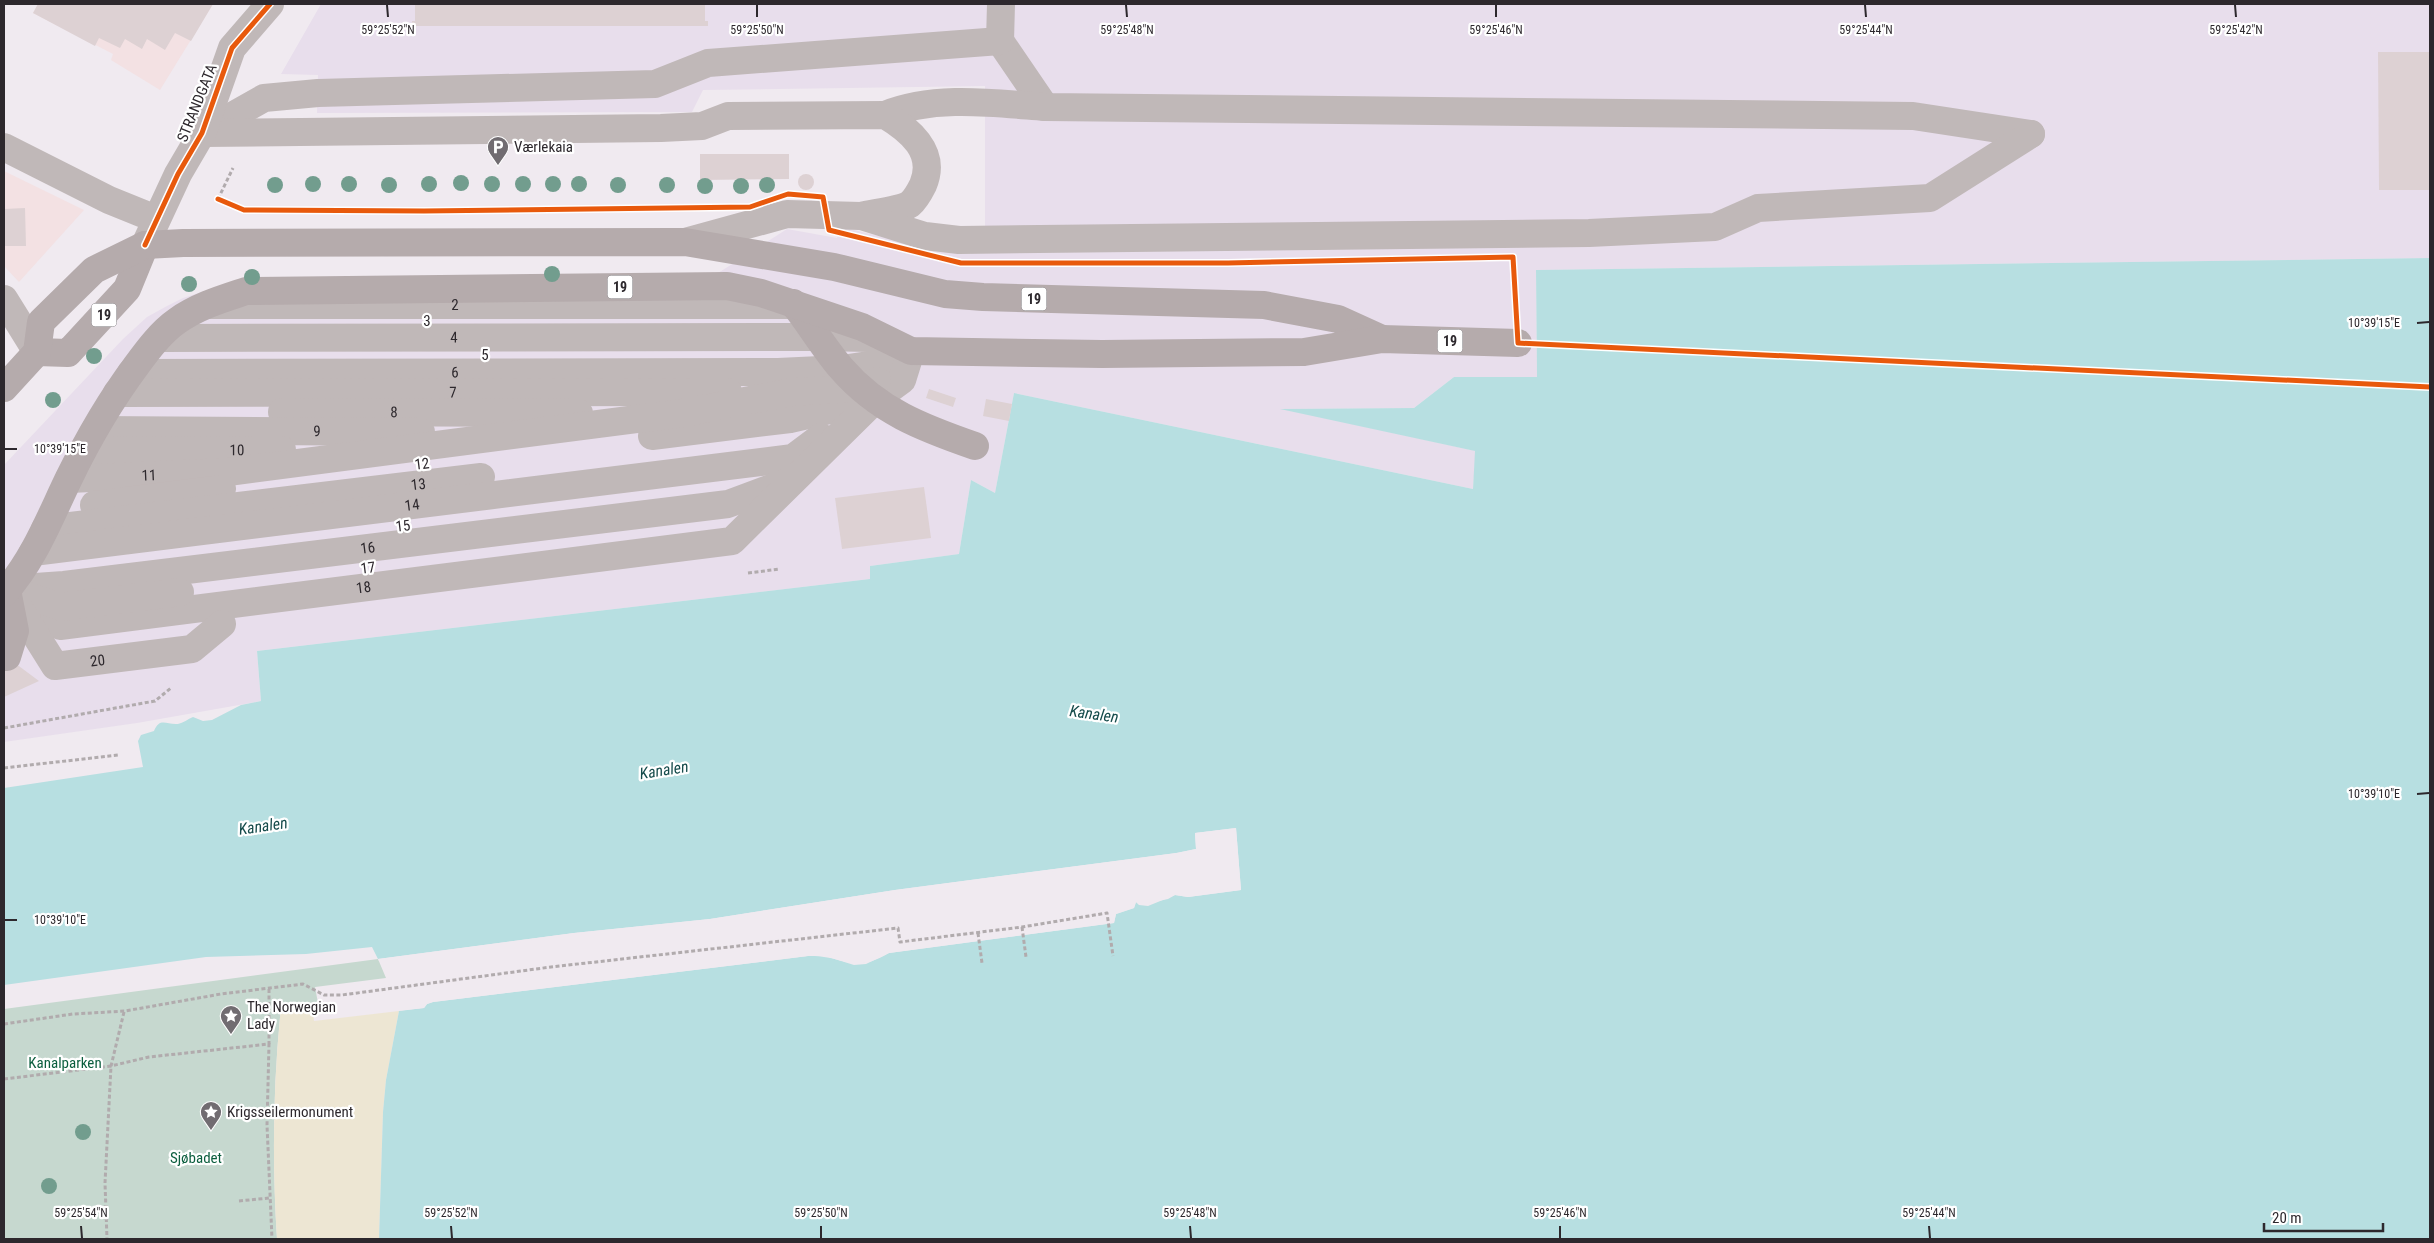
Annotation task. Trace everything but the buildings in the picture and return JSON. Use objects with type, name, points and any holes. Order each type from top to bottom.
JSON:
[{"type":"highway","name":"19","points":[[37,352],[41,322],[63,298],[94,270],[145,245],[213,242],[685,242],[834,267],[945,294],[983,297],[1264,305],[1338,319],[1382,339]]},
{"type":"highway","name":"STRANDGATA","points":[[37,352],[68,353],[127,289],[145,245]]},
{"type":"highway","name":"19","points":[[751,253],[818,337],[868,394],[913,424],[975,446]]},
{"type":"highway","name":"19","points":[[126,384],[203,305],[246,291],[727,286],[762,293],[818,337]]},
{"type":"highway","name":"19","points":[[818,337],[846,323],[862,328],[911,351],[1102,354],[1304,352],[1382,339],[1518,342]]},
{"type":"highway","points":[[4,388],[37,352]]},
{"type":"highway","points":[[7,657],[16,631],[24,562],[69,479],[126,384]]},
{"type":"street","name":"STRANDGATA","points":[[145,245],[178,174],[202,133],[232,48],[270,4]]},
{"type":"street","points":[[1001,4],[1000,41],[1045,107]]},
{"type":"street","points":[[202,133],[264,98],[318,93],[655,84],[708,63],[1000,41]]},
{"type":"street","points":[[202,133],[661,128],[702,126],[728,116],[885,115],[907,106],[985,102],[1045,107],[1913,116],[2031,134],[1930,198],[1758,208],[1715,227],[1589,234],[959,240],[925,236],[861,216]]},
{"type":"street","points":[[685,242],[787,214],[861,216],[909,204],[920,192],[926,178],[926,153],[906,128],[885,115]]},
{"type":"street","points":[[4,147],[109,200],[156,219]]},
{"type":"street","points":[[4,300],[37,352]]},
{"type":"street","name":"2","points":[[203,305],[708,313]]},
{"type":"street","points":[[708,313],[818,337],[888,362],[911,351]]},
{"type":"street","name":"3","points":[[126,384],[708,313]]},
{"type":"street","points":[[771,364],[818,337]]},
{"type":"street","points":[[389,450],[683,413],[818,337],[870,338],[911,351]]},
{"type":"street","points":[[729,513],[793,448],[868,394],[902,380],[911,351]]},
{"type":"street","points":[[771,364],[868,394]]},
{"type":"street","name":"7","points":[[126,384],[771,364]]},
{"type":"street","name":"5","points":[[126,384],[771,364]]},
{"type":"street","name":"8","points":[[126,384],[683,413]]},
{"type":"street","name":"9","points":[[126,384],[540,432]]},
{"type":"street","name":"10","points":[[126,384],[389,450]]},
{"type":"street","points":[[729,513],[793,448],[868,394]]},
{"type":"street","name":"14","points":[[24,562],[793,448]]},
{"type":"street","name":"12","points":[[24,562],[793,448]]},
{"type":"street","name":"11","points":[[69,479],[228,472],[389,450]]},
{"type":"street","name":"16","points":[[24,562],[64,585],[729,513]]},
{"type":"street","name":"18","points":[[24,562],[60,626],[242,603],[729,513]]},
{"type":"street","points":[[24,562],[55,646],[222,624],[242,603]]},
{"type":"path","points":[[218,199],[227,203]]},
{"type":"path","points":[[1513,265],[1518,342]]},
{"type":"path","points":[[741,574],[780,569]]},
{"type":"path","points":[[4,728],[155,701],[177,683]]},
{"type":"path","points":[[4,768],[118,754]]},
{"type":"path","points":[[4,1024],[74,1014],[124,1012],[221,994],[303,984],[324,995],[342,995],[551,967],[898,928],[900,942],[1022,927],[1107,913],[1113,956]]},
{"type":"path","points":[[1022,927],[1026,957]]},
{"type":"path","points":[[978,933],[982,963]]},
{"type":"path","points":[[269,989],[267,1125],[272,1239]]},
{"type":"path","points":[[107,1239],[105,1183],[111,1066],[124,1012]]},
{"type":"path","points":[[4,1079],[111,1066],[149,1057],[269,1044]]},
{"type":"path","points":[[239,1201],[269,1198]]},
{"type":"shaded area","points":[[38,4],[213,4],[160,90],[111,60],[113,54],[33,13]]},
{"type":"shaded area","points":[[321,4],[2430,4],[2430,258],[1536,270],[1537,377],[1454,377],[1414,408],[1284,409],[1476,451],[1473,489],[1014,393],[995,493],[971,480],[959,554],[870,566],[870,579],[257,651],[261,701],[137,723],[4,742],[4,465],[123,339],[147,317],[167,306],[183,298],[217,287],[704,282],[787,229],[837,238],[841,227],[944,251],[985,250],[985,86],[703,90],[692,112],[317,113],[318,75],[281,74]]},
{"type":"shaded area","points":[[4,171],[84,210],[19,282],[4,266]]},
{"type":"green space","points":[[378,959],[386,978],[315,987],[318,1003],[281,1007],[274,1123],[277,1239],[4,1239],[4,1009]]},
{"type":"sand","points":[[312,1004],[314,1021],[399,1011],[386,1080],[383,1112],[379,1239],[277,1239],[274,1123],[281,1007]]},
{"type":"water","name":"Kanalen","points":[[2430,258],[2430,1239],[379,1239],[383,1112],[386,1080],[399,1011],[424,1008],[427,1004],[433,1002],[808,956],[821,956],[848,962],[866,963],[889,953],[1114,923],[1116,914],[1134,908],[1136,902],[1140,905],[1168,899],[1175,895],[1188,897],[1241,890],[1236,828],[1195,833],[1196,849],[1177,853],[895,890],[710,919],[574,933],[378,959],[372,947],[306,954],[206,957],[4,985],[4,788],[143,767],[138,741],[141,735],[154,731],[159,724],[178,724],[193,717],[203,721],[212,720],[241,705],[261,701],[257,651],[870,579],[870,566],[959,554],[971,480],[995,493],[1014,393],[1473,489],[1475,451],[1280,409],[1414,408],[1454,377],[1537,377],[1536,270]]},
{"type":"pier","points":[[1236,828],[1241,890],[1188,897],[1175,895],[1148,906],[1139,905],[1136,902],[1134,908],[1116,914],[1114,923],[889,953],[866,964],[854,965],[825,956],[808,956],[433,1002],[427,1004],[424,1008],[396,1011],[398,1009],[422,1006],[433,1000],[808,954],[826,953],[858,963],[866,962],[888,951],[1112,920],[1114,913],[1133,906],[1135,899],[1148,903],[1175,893],[1188,895],[1238,887],[1234,831],[1198,836],[1198,851],[1177,855],[896,893],[710,921],[574,935],[379,961],[378,959],[574,933],[710,919],[895,890],[1176,853],[1196,849],[1195,833]]},
{"type":"ferry route","points":[[1532,343],[2430,387]]},
{"type":"cycle path","points":[[145,245],[178,174],[202,133],[232,48],[270,4]]},
{"type":"cycle path","points":[[218,199],[244,210],[424,211],[750,207],[788,194],[823,197],[829,230],[961,263],[1228,263],[1513,257],[1518,343],[2430,387]]},
{"type":"place","name":"Værlekaia","points":[[498,166]]},
{"type":"place","name":"The Norwegian Lady","points":[[231,1035]]},
{"type":"place","name":"Krigsseilermonument","points":[[211,1131]]},
{"type":"park label","name":"Kanalparken","points":[[65,1063]]},
{"type":"park label","name":"Sjøbadet","points":[[196,1158]]}]
